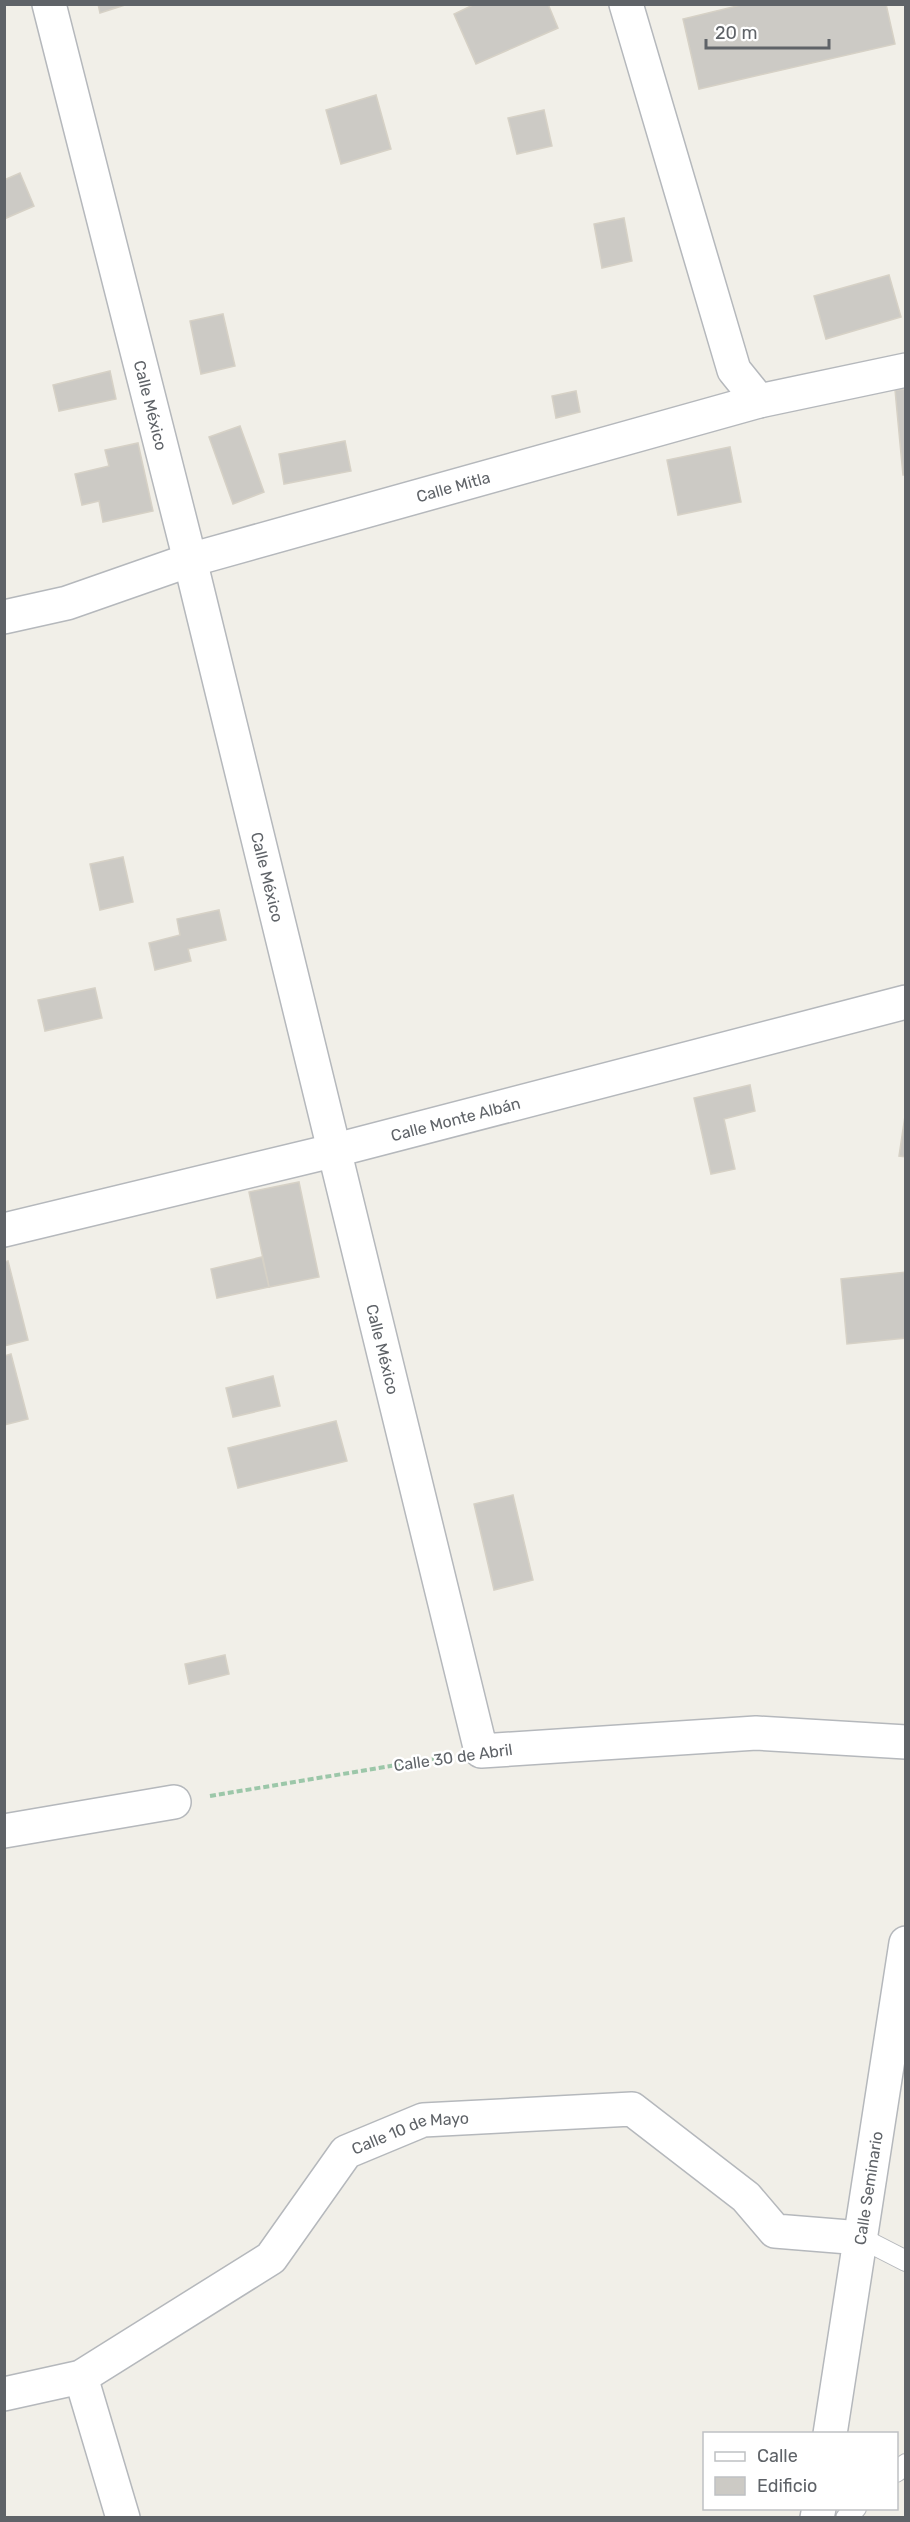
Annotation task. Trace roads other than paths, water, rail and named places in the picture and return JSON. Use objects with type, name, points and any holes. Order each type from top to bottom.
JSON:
[{"type":"street","name":"Calle México","points":[[49,4],[336,1150],[481,1750]]},
{"type":"street","points":[[626,4],[734,370],[759,402]]},
{"type":"street","name":"Calle Mitla","points":[[4,617],[67,603],[190,560],[759,402],[906,370]]},
{"type":"street","name":"Calle Monte Albán","points":[[4,1230],[336,1150],[906,1002]]},
{"type":"street","name":"Calle 30 de Abril","points":[[481,1750],[756,1733],[906,1742]]},
{"type":"street","points":[[4,1830],[174,1803]]},
{"type":"street","name":"Calle Seminario","points":[[830,2432],[906,1943]]},
{"type":"street","name":"Calle 10 de Mayo","points":[[4,2394],[81,2377],[271,2258],[346,2152],[423,2120],[632,2109],[746,2197],[775,2231],[861,2238]]},
{"type":"street","points":[[81,2377],[123,2517]]},
{"type":"lane","points":[[861,2238],[906,2261]]}]
